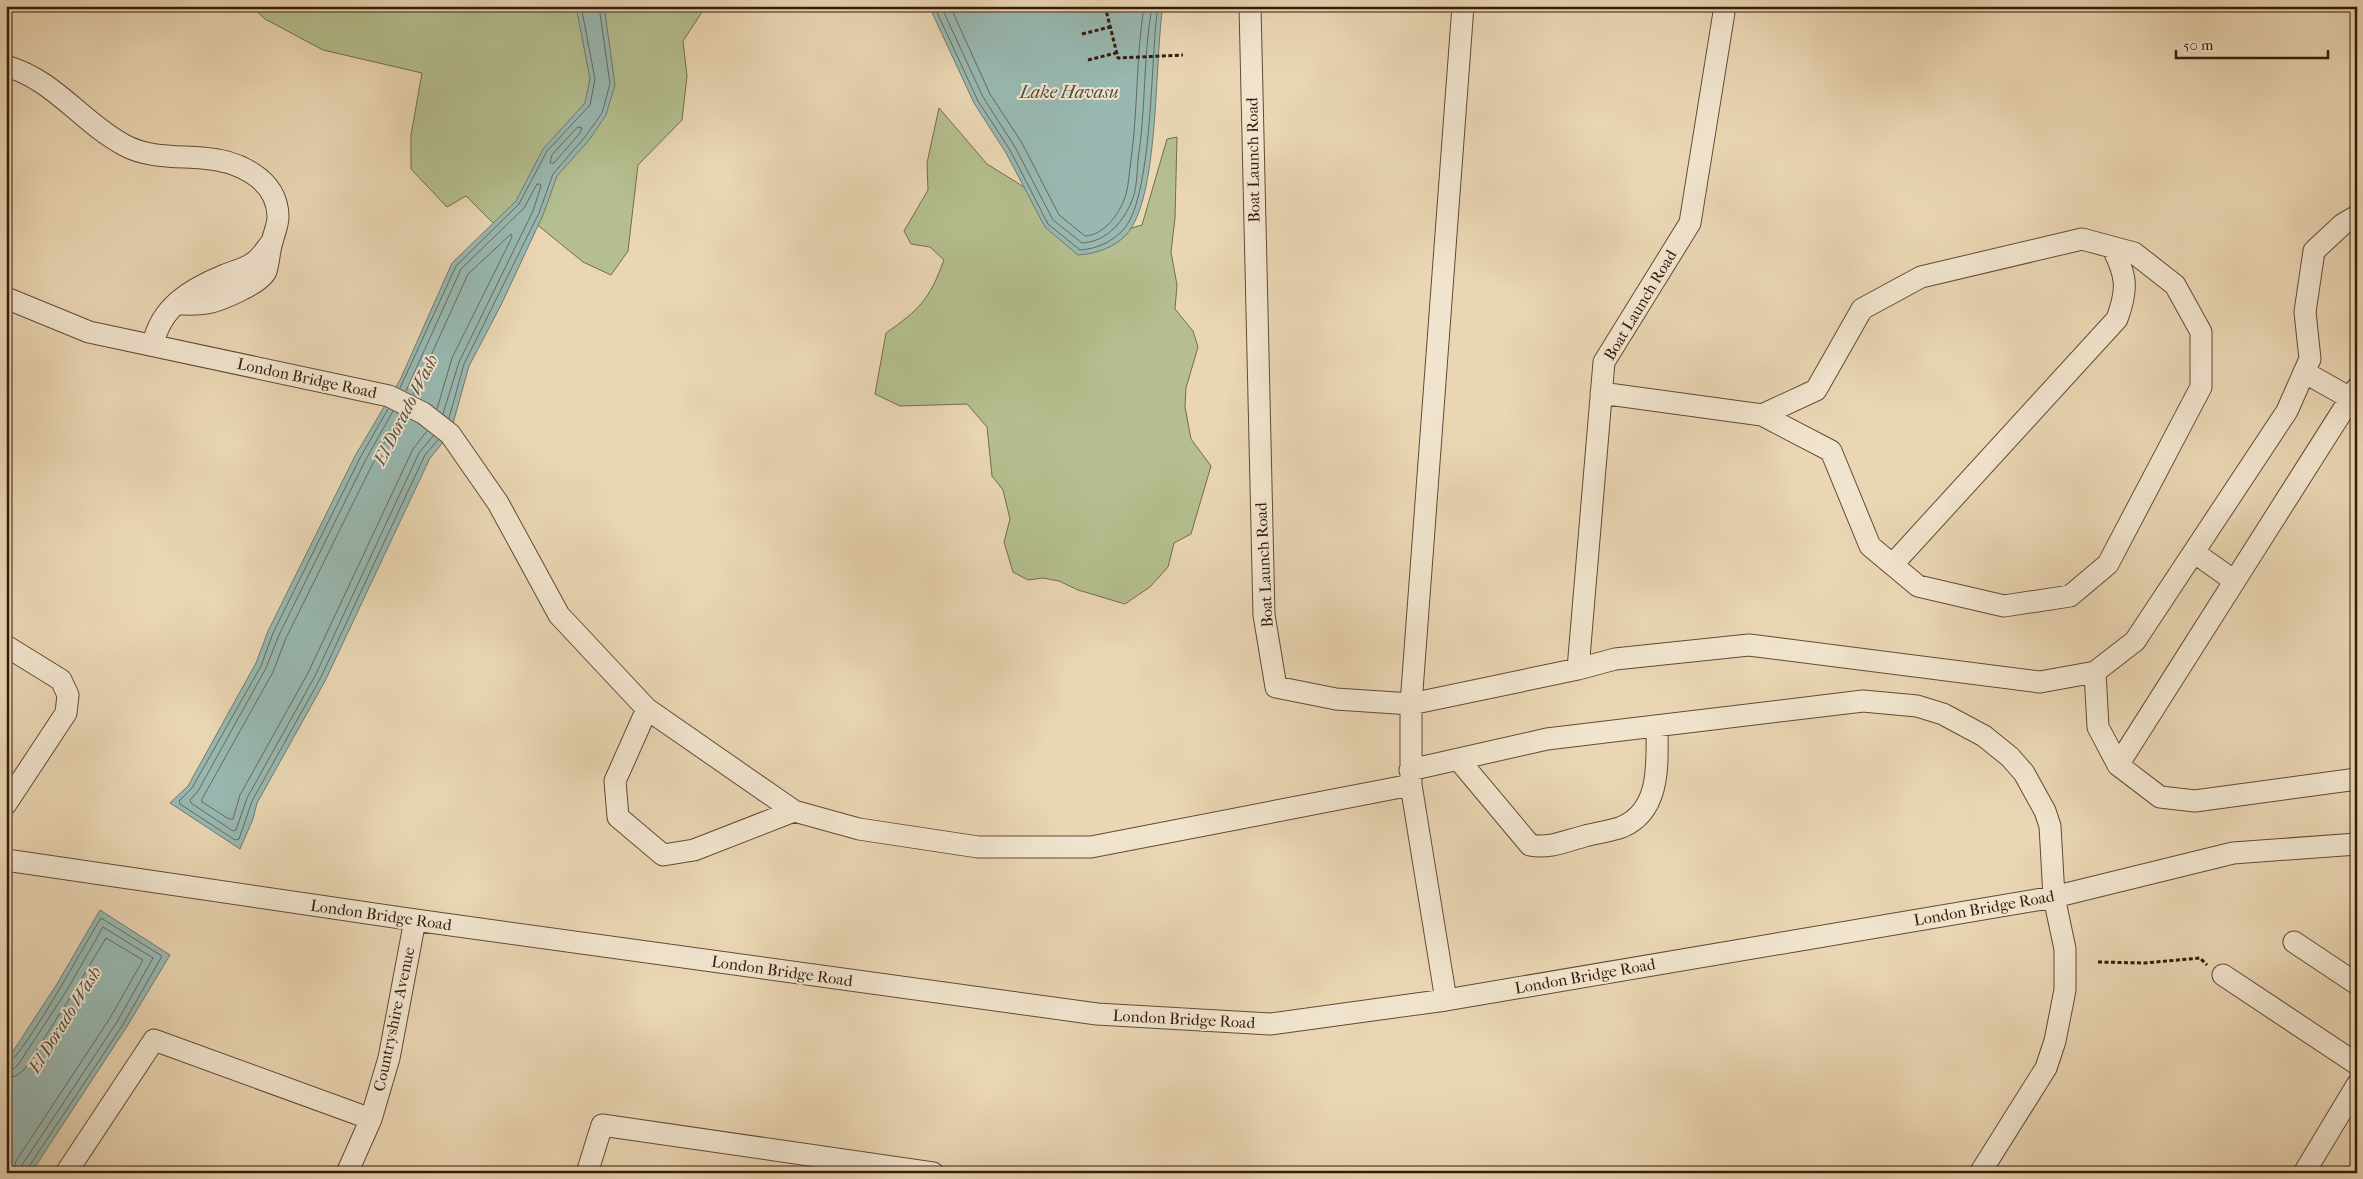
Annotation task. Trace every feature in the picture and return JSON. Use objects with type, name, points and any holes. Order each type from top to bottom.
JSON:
[{"type":"street","name":"Boat Launch Road","points":[[1250,6],[1264,615],[1276,687],[1336,699],[1411,704]]},
{"type":"street","points":[[1446,1000],[1410,778],[1411,704],[1463,6]]},
{"type":"street","name":"Boat Launch Road","points":[[1578,669],[1604,362],[1690,223],[1725,6]]},
{"type":"street","points":[[6,66],[35,76],[106,134],[126,146],[159,156],[220,160],[256,175],[266,184],[276,202],[277,229],[265,274],[258,281],[210,303],[196,305],[177,304],[164,316],[156,328],[153,345]]},
{"type":"street","points":[[1411,704],[1578,669],[1615,659],[1749,645],[2040,682],[2095,672],[2135,641],[2195,553],[2287,411],[2310,359],[2305,312],[2314,251],[2343,224],[2357,216]]},
{"type":"street","points":[[1602,393],[1762,415],[1831,451],[1870,546],[1918,586],[2004,606],[2070,596],[2108,564],[2201,388],[2201,332],[2176,285],[2134,253],[2082,239],[1921,277],[1862,309],[1816,390],[1762,415]]},
{"type":"street","points":[[1892,564],[2117,319],[2125,298],[2123,268],[2112,247]]},
{"type":"street","name":"London Bridge Road","points":[[6,298],[89,332],[389,396],[422,413],[450,434],[498,503],[558,615],[647,710],[794,811],[859,830],[978,848],[1091,847],[1410,778],[1458,759],[1547,739],[1863,701],[1880,701],[1917,706],[1943,714],[1984,736],[2010,757],[2024,773],[2045,811],[2050,826],[2054,896],[2065,948],[2065,990],[2056,1041],[2046,1068],[1980,1173]]},
{"type":"street","points":[[2118,765],[2233,580],[2354,393],[2304,372]]},
{"type":"street","points":[[2195,553],[2233,580]]},
{"type":"street","points":[[6,646],[61,680],[68,694],[66,713],[6,804]]},
{"type":"street","points":[[2095,672],[2098,727],[2118,765],[2160,797],[2195,801],[2357,779]]},
{"type":"street","points":[[647,710],[615,781],[618,817],[663,855],[694,850],[794,811]]},
{"type":"street","points":[[1458,759],[1530,844],[1543,848],[1623,826],[1643,812],[1653,791],[1657,776],[1657,726]]},
{"type":"street","name":"London Bridge Road","points":[[6,860],[415,920],[1097,1014],[1270,1024],[1446,1000],[2054,896],[2233,853],[2357,844]]},
{"type":"street","name":"Countryshire Avenue","points":[[347,1173],[370,1119],[389,1058],[415,920]]},
{"type":"street","points":[[2294,942],[2357,984]]},
{"type":"street","points":[[2216,971],[2357,1064]]},
{"type":"street","points":[[66,1173],[154,1040],[370,1119]]},
{"type":"street","points":[[2304,1173],[2357,1085]]},
{"type":"street","points":[[587,1173],[602,1126],[932,1173]]},
{"type":"path","points":[[1077,9],[1087,6]]},
{"type":"path","points":[[1105,6],[1118,58],[1183,55]]},
{"type":"path","points":[[1082,34],[1110,27]]},
{"type":"path","points":[[1088,60],[1116,53]]},
{"type":"path","points":[[2098,962],[2145,963],[2200,958],[2216,971]]},
{"type":"green space","points":[[251,6],[706,6],[683,41],[687,76],[682,120],[638,165],[628,251],[611,275],[583,262],[529,218],[499,229],[466,196],[447,207],[411,169],[411,135],[422,73],[323,50],[265,19]]},
{"type":"green space","points":[[939,108],[987,164],[1103,236],[1142,225],[1167,139],[1177,137],[1175,218],[1171,252],[1177,285],[1175,309],[1193,331],[1198,347],[1186,388],[1185,407],[1191,439],[1211,466],[1191,534],[1174,543],[1168,567],[1150,587],[1125,604],[1078,590],[1059,581],[1043,578],[1028,580],[1013,572],[1004,542],[1010,519],[1003,490],[992,476],[987,427],[967,404],[900,406],[875,394],[886,333],[907,317],[922,302],[933,285],[944,260],[930,247],[911,244],[904,231],[928,190],[927,163]]},
{"type":"water","name":"El Dorado Wash","points":[[576,6],[604,6],[615,85],[606,115],[589,140],[557,176],[543,215],[501,305],[469,366],[450,434],[430,458],[325,681],[257,803],[253,819],[240,849],[170,803],[188,786],[256,663],[268,631],[355,456],[400,380],[452,263],[516,201],[543,149],[585,103],[590,79]]},
{"type":"water","name":"Lake Havasu","points":[[929,6],[1163,6],[1154,127],[1145,191],[1137,217],[1121,240],[1104,250],[1078,255],[1045,227],[1006,153],[974,103]]},
{"type":"water","name":"El Dorado Wash","points":[[100,910],[170,955],[126,1028],[31,1173],[6,1173],[6,1062],[57,984]]}]
